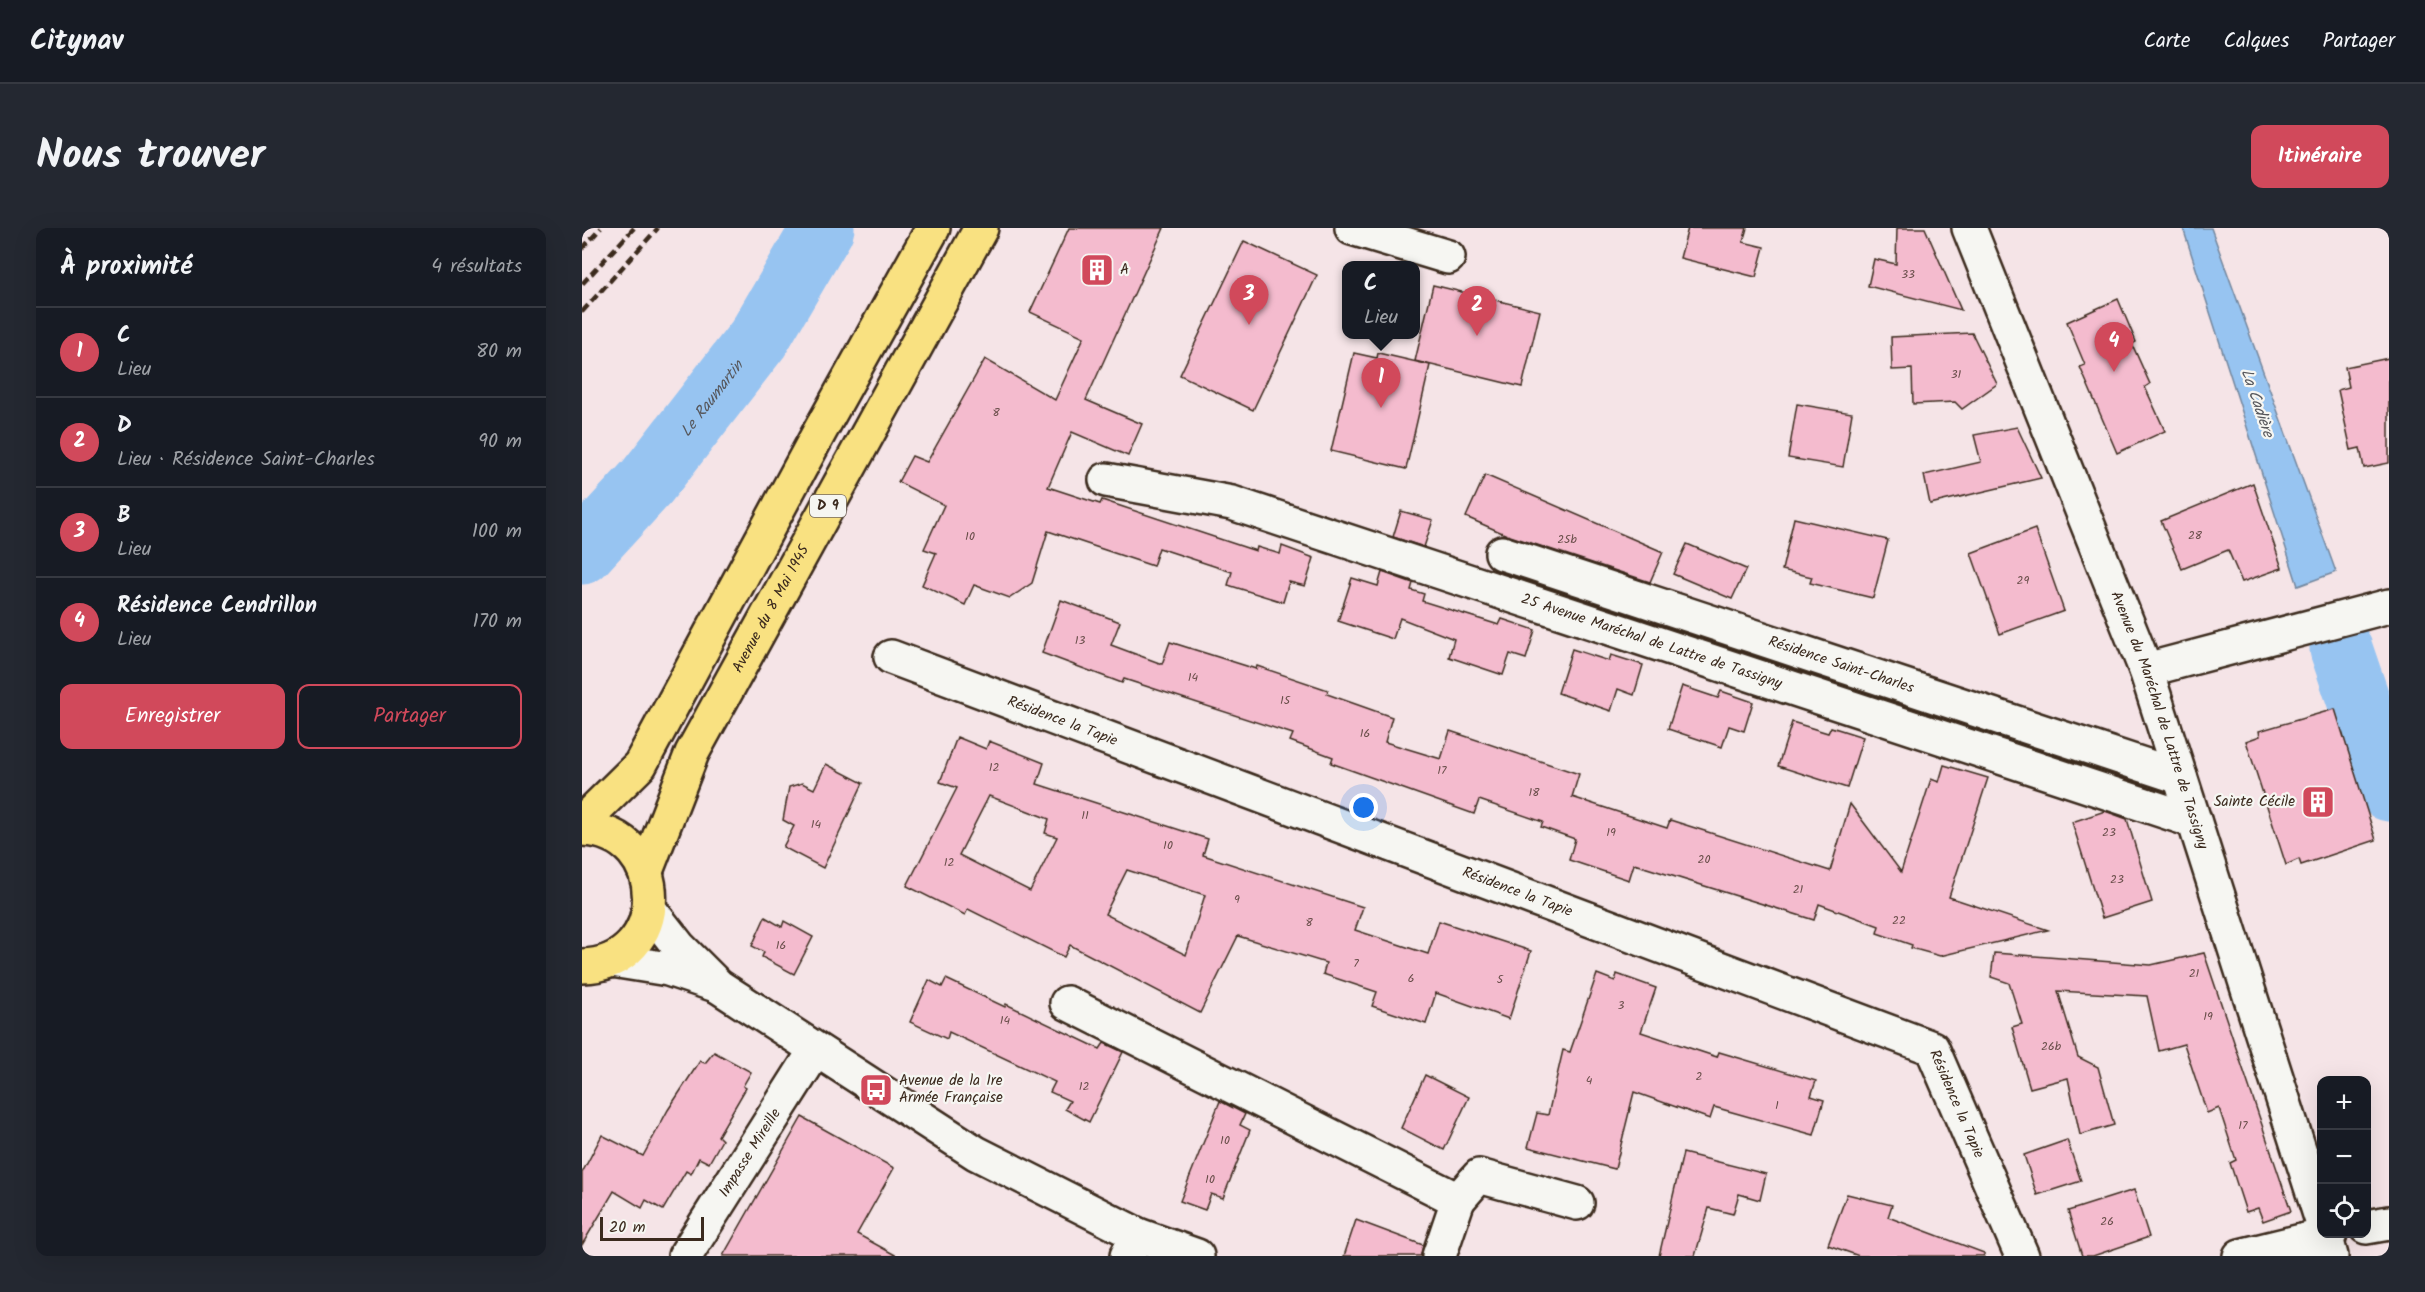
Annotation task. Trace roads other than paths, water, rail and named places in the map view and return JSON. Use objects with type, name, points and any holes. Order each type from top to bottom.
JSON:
[{"type":"main road","name":"D 9","points":[[582,822],[640,765],[820,431],[933,228]]},
{"type":"main road","name":"Avenue du 8 Mai 1945","points":[[646,871],[692,753],[981,228]]},
{"type":"main road","points":[[582,829],[602,831],[621,840],[636,855],[646,871],[651,890],[650,910],[644,928],[630,947],[592,967]]},
{"type":"street","points":[[1352,228],[1448,257]]},
{"type":"street","name":"Avenue du Maréchal de Lattre de Tassigny","points":[[1970,228],[2146,670],[2317,1205]]},
{"type":"street","name":"25 Avenue Maréchal de Lattre de Tassigny","points":[[1106,480],[1232,502],[2194,820]]},
{"type":"street","name":"Résidence Saint-Charles","points":[[1502,553],[2180,777]]},
{"type":"street","points":[[2146,670],[2381,607]]},
{"type":"street","name":"Résidence la Tapie","points":[[891,657],[1932,1048],[2022,1256]]},
{"type":"street","points":[[650,910],[680,947],[718,986],[815,1051],[976,1153],[1133,1246],[1197,1256]]},
{"type":"street","points":[[592,967],[668,969],[718,986]]},
{"type":"street","points":[[1066,1003],[1458,1200]]},
{"type":"street","name":"Impasse Mireille","points":[[685,1256],[815,1051]]},
{"type":"street","points":[[1439,1256],[1458,1200],[1479,1176],[1577,1203]]},
{"type":"street","points":[[2371,1226],[2389,1222]]},
{"type":"street","points":[[2240,1256],[2317,1237]]},
{"type":"street","points":[[2328,1238],[2331,1256]]},
{"type":"water","points":[[2183,228],[2211,228],[2336,572],[2298,586]]},
{"type":"waterway","name":"Le Raumartin","points":[[582,553],[647,482],[758,339],[823,228]]},
{"type":"waterway","name":"La Cadière","points":[[2341,649],[2389,790]]},
{"type":"railway","points":[[582,249],[601,228]]},
{"type":"railway","points":[[582,284],[634,228]]},
{"type":"railway","points":[[582,312],[658,228]]},
{"type":"place","name":"A","points":[[1097,270]]},
{"type":"place","name":"B","points":[[1249,325]]},
{"type":"place","name":"D","points":[[1477,336]]},
{"type":"place","name":"Résidence Cendrillon","points":[[2114,372]]},
{"type":"place","name":"C","points":[[1381,408]]},
{"type":"place","name":"Sainte Cécile","points":[[2318,802]]},
{"type":"place","name":"Avenue de la 1re Armée Française","points":[[876,1090]]}]
